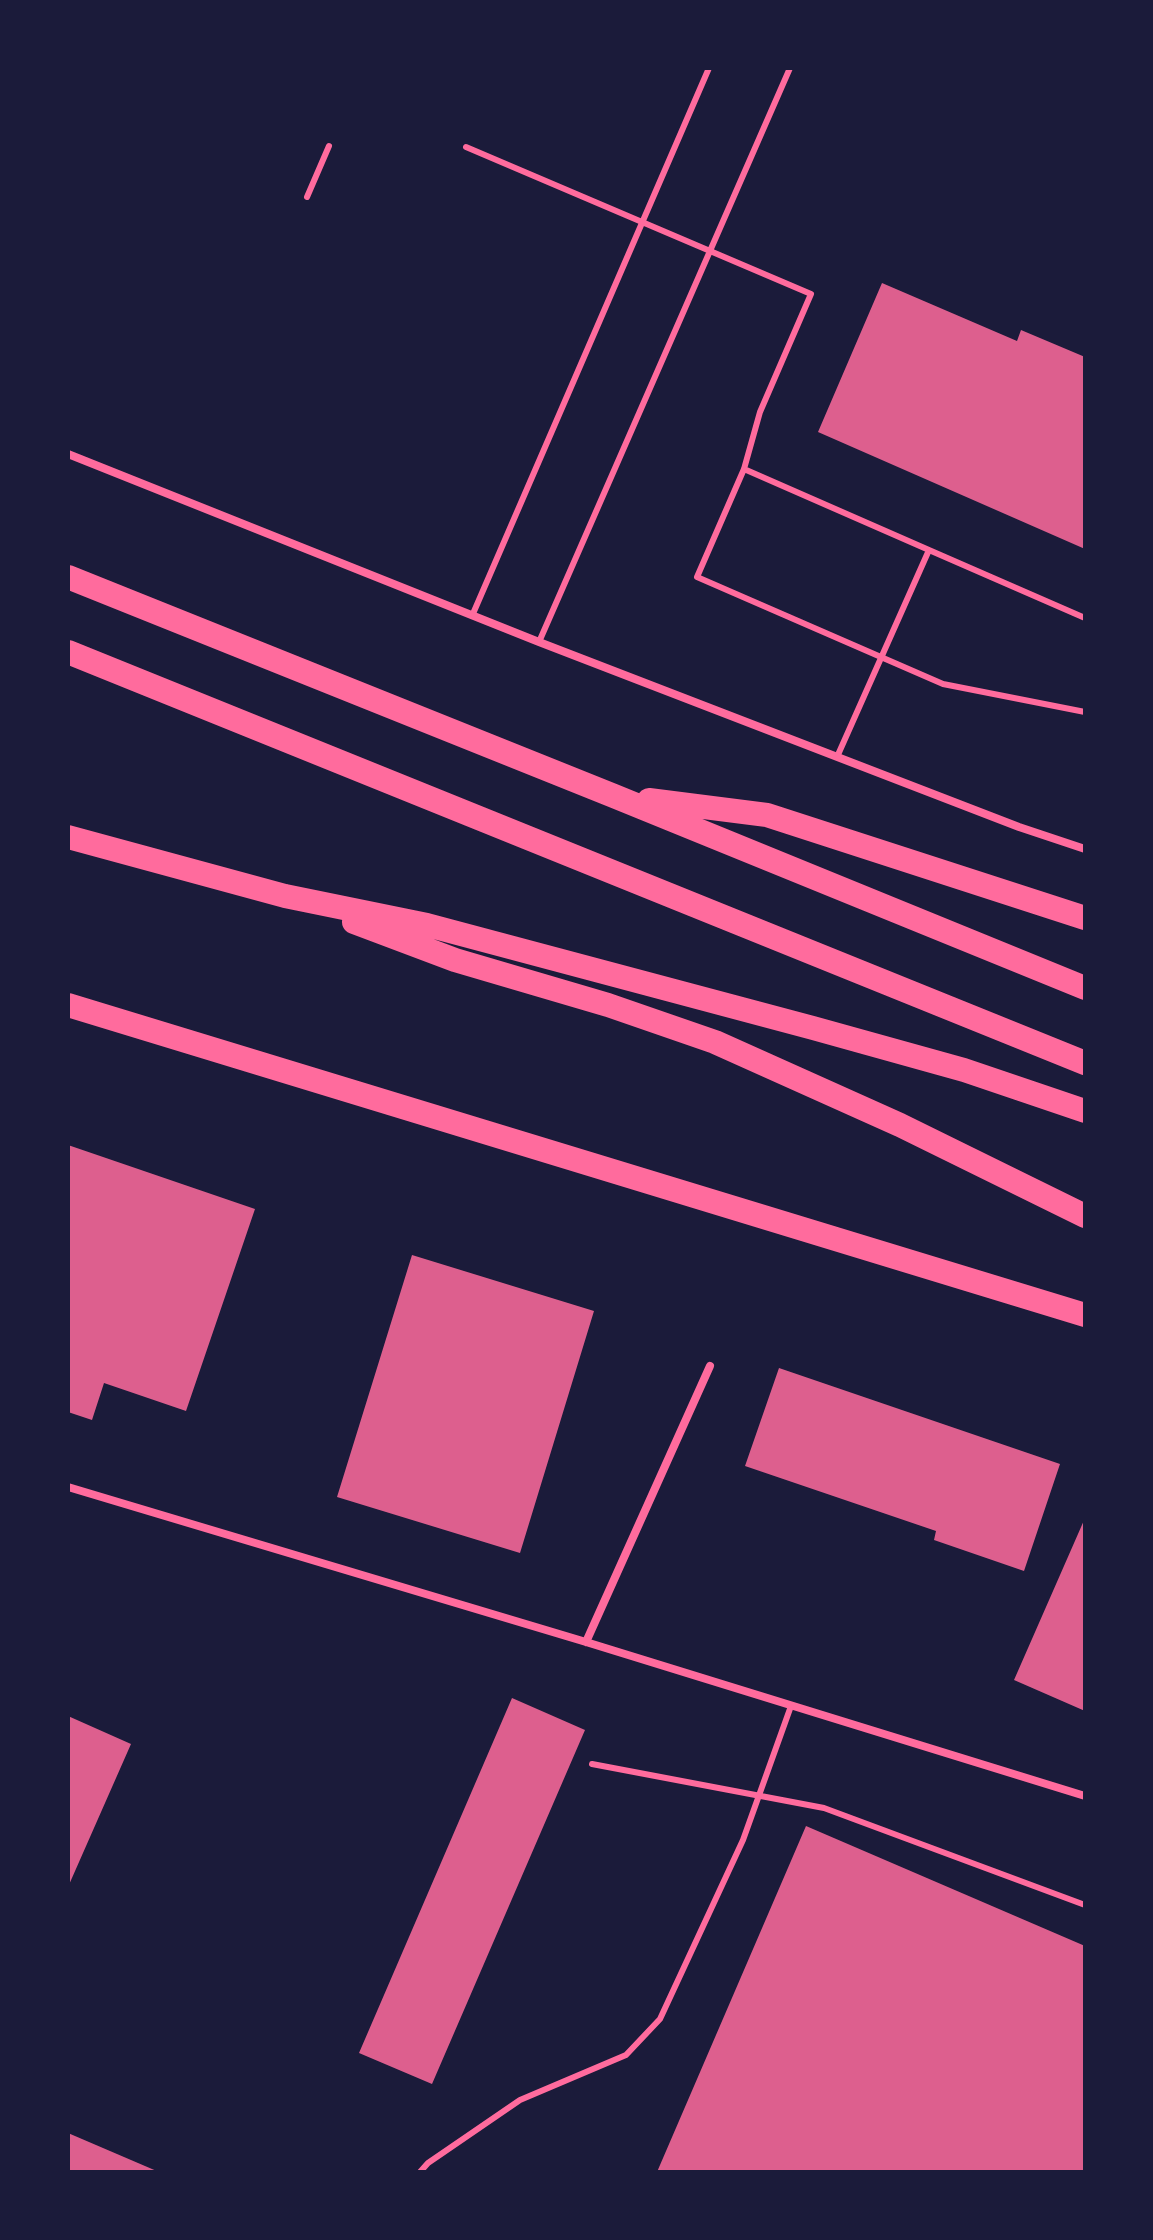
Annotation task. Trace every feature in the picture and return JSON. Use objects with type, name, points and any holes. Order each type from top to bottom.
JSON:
[{"type":"highway","points":[[68,577],[1085,988]]},
{"type":"highway","points":[[68,652],[1085,1063]]},
{"type":"highway","points":[[614,796],[767,815],[1085,918]]},
{"type":"highway","points":[[68,837],[384,925],[455,960],[608,1005],[715,1042],[900,1125],[1085,1216]]},
{"type":"highway","points":[[384,925],[442,929],[964,1070],[1085,1111]]},
{"type":"highway","points":[[68,1005],[1085,1315]]},
{"type":"street","points":[[68,454],[472,616],[1019,827],[1085,849]]},
{"type":"street","points":[[586,1642],[710,1366]]},
{"type":"street","points":[[68,1487],[1085,1796]]},
{"type":"lane","points":[[472,616],[709,68]]},
{"type":"lane","points":[[539,642],[790,68]]},
{"type":"lane","points":[[307,197],[329,146]]},
{"type":"lane","points":[[466,147],[811,294],[760,412],[744,469],[697,577],[943,684],[1085,712]]},
{"type":"lane","points":[[744,469],[1085,618]]},
{"type":"lane","points":[[837,757],[929,550]]},
{"type":"lane","points":[[420,2172],[428,2163],[520,2100],[626,2055],[660,2019],[743,1840],[791,1706]]},
{"type":"lane","points":[[592,1764],[824,1808],[1085,1905]]},
{"type":"building","points":[[882,283],[1017,341],[1021,330],[1085,357],[1085,549],[818,432]]},
{"type":"building","points":[[68,1145],[255,1209],[186,1411],[104,1383],[92,1420],[68,1412]]},
{"type":"building","points":[[412,1255],[594,1311],[520,1553],[337,1497]]},
{"type":"building","points":[[779,1368],[1060,1464],[1024,1571],[934,1540],[936,1531],[745,1466]]},
{"type":"building","points":[[1085,1518],[1085,1711],[1014,1680]]},
{"type":"building","points":[[512,1698],[585,1730],[432,2084],[359,2053]]},
{"type":"building","points":[[68,1716],[131,1744],[68,1887]]},
{"type":"building","points":[[806,1826],[1085,1946],[1085,2172],[657,2172]]},
{"type":"building","points":[[68,2133],[159,2172],[68,2172]]}]
